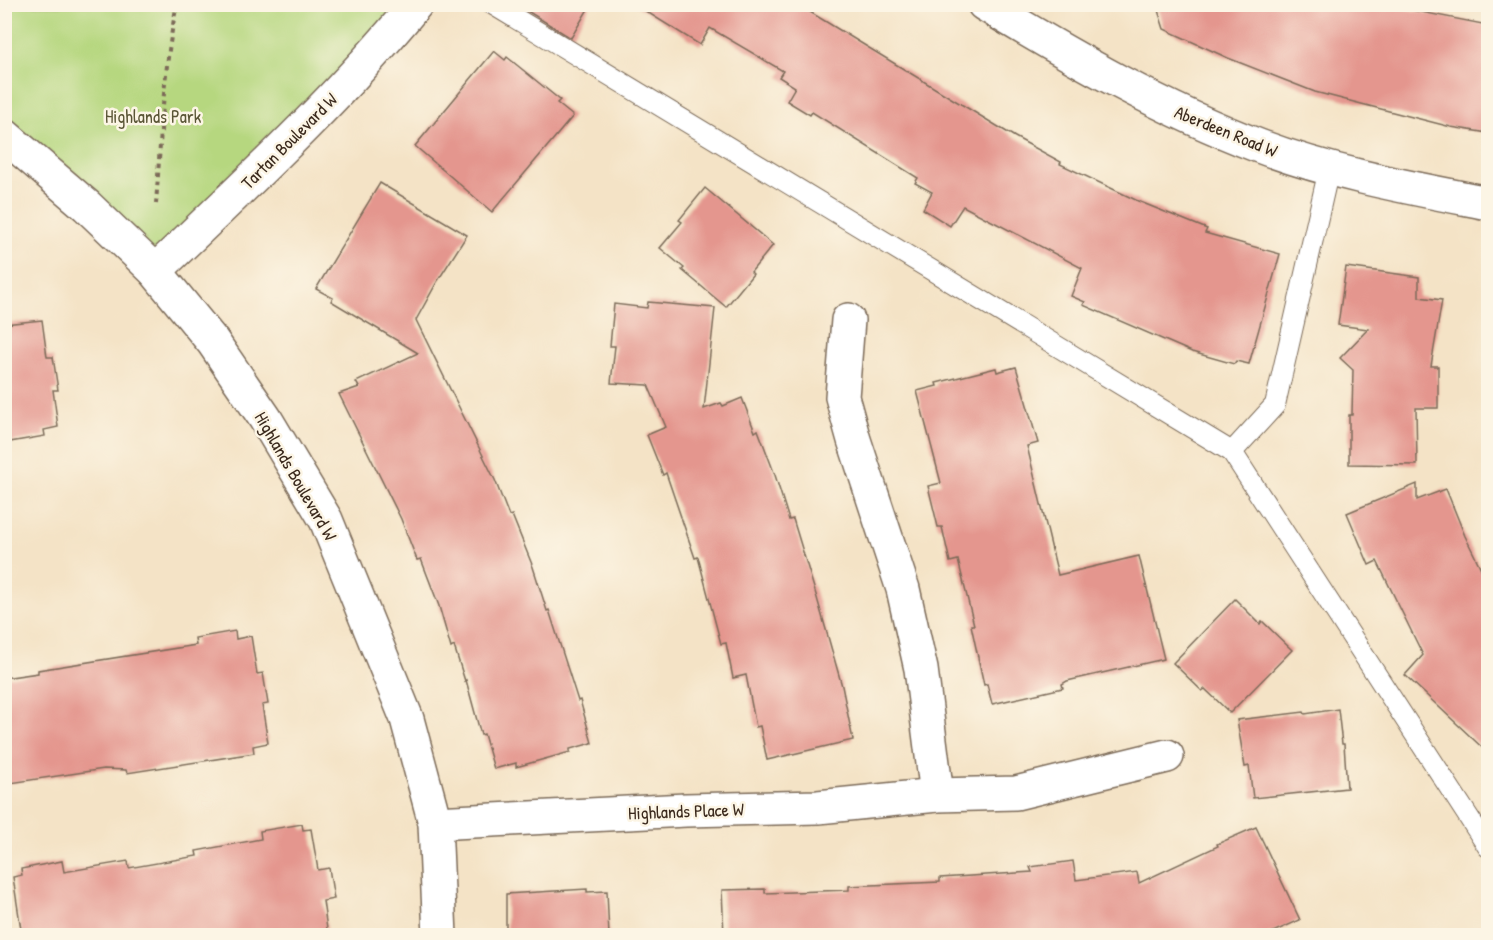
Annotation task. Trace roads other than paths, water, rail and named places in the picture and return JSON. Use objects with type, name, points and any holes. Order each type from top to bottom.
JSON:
[{"type":"street","name":"Tartan Boulevard W","points":[[155,271],[321,111],[384,43],[416,4]]},
{"type":"street","name":"Aberdeen Road W","points":[[984,4],[1074,58],[1172,109],[1259,146],[1329,169],[1402,187],[1488,203]]},
{"type":"street","name":"Highlands Boulevard W","points":[[4,135],[87,207],[155,271],[213,342],[265,418],[326,520],[407,719],[435,823],[440,936]]},
{"type":"street","points":[[848,320],[842,397],[903,589],[921,669],[937,795]]},
{"type":"street","name":"Highlands Place W","points":[[435,823],[686,810],[818,807],[937,795],[1016,793],[1167,756]]},
{"type":"lane","points":[[492,4],[1232,452],[1488,847]]},
{"type":"lane","points":[[1232,452],[1275,405],[1329,169]]},
{"type":"park label","name":"Highlands Park","points":[[153,116]]}]
